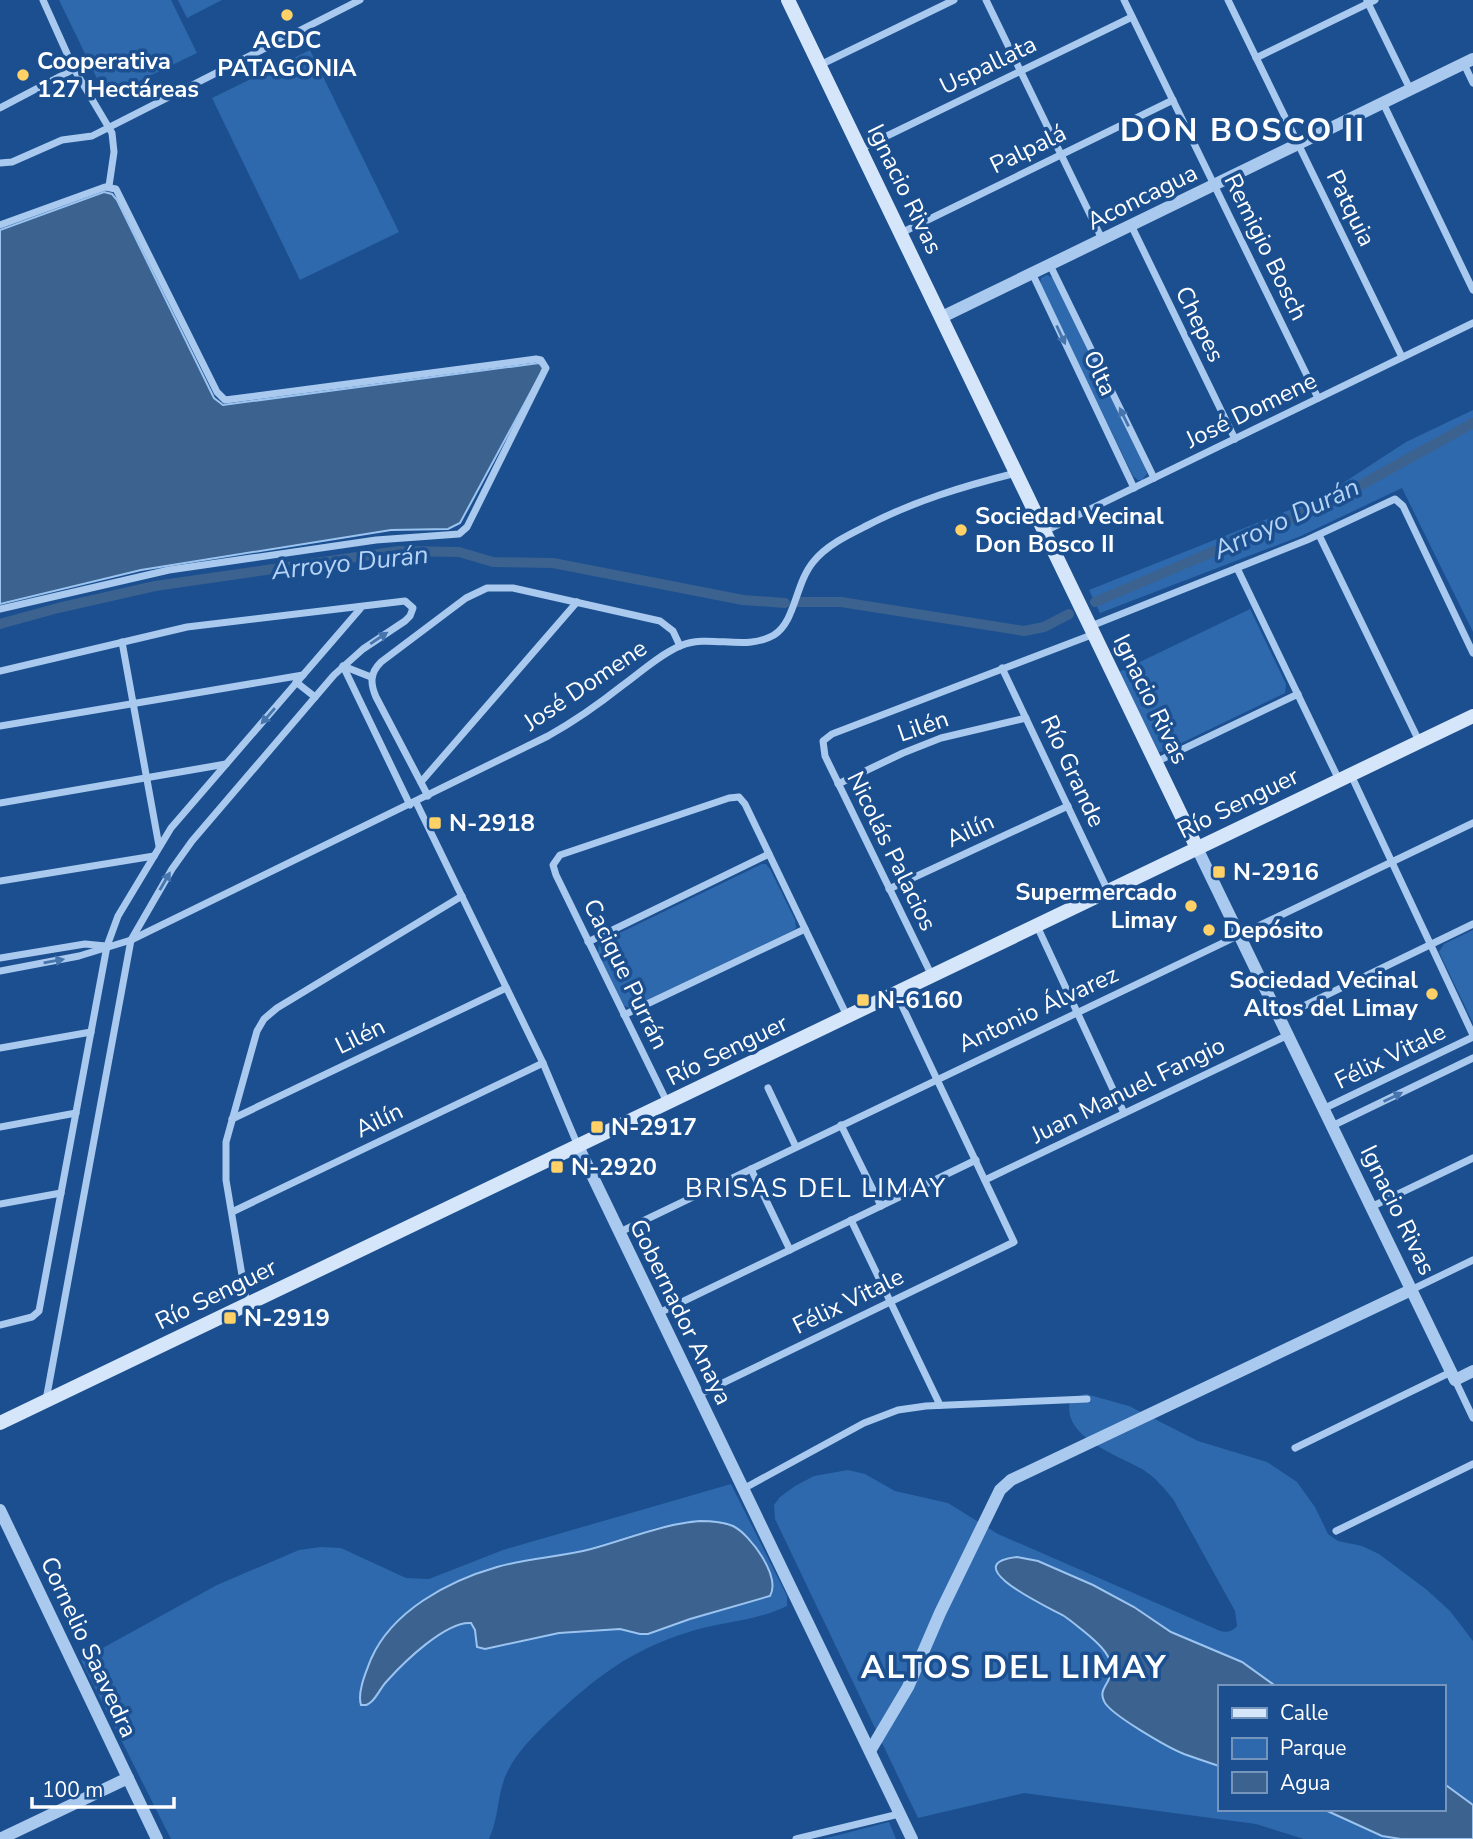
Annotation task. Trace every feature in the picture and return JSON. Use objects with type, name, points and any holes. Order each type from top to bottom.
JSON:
[{"type":"main road","name":"Ignacio Rivas","points":[[788,0],[1197,848]]},
{"type":"main road","name":"Río Senguer","points":[[0,1423],[1473,716]]},
{"type":"street","points":[[43,0],[74,69],[110,127],[114,146],[109,186]]},
{"type":"street","points":[[0,163],[12,162],[62,139],[92,136],[360,0]]},
{"type":"street","points":[[820,65],[954,0]]},
{"type":"street","points":[[986,0],[1102,240]]},
{"type":"street","name":"Remigio Bosch","points":[[1124,0],[1318,398]]},
{"type":"street","name":"Patquia","points":[[1228,0],[1402,358]]},
{"type":"street","points":[[1256,58],[1370,1],[1410,89]]},
{"type":"street","name":"Uspallata","points":[[860,149],[1132,17]]},
{"type":"street","points":[[1468,61],[1473,83]]},
{"type":"street","name":"Aconcagua","points":[[942,317],[1468,61]]},
{"type":"street","points":[[0,108],[74,69]]},
{"type":"street","name":"Palpalá","points":[[901,233],[1173,100]]},
{"type":"street","points":[[1382,103],[1473,290]]},
{"type":"street","points":[[0,225],[109,186]]},
{"type":"street","points":[[0,610],[169,570],[376,540],[459,534],[467,527],[546,371],[543,361],[536,359],[225,400],[217,392],[118,193],[109,186]]},
{"type":"street","name":"Chepes","points":[[1131,225],[1235,439]]},
{"type":"street","name":"Olta","points":[[1050,265],[1154,478]]},
{"type":"street","name":"Olta","points":[[1032,273],[1134,488]]},
{"type":"street","name":"José Domene","points":[[1045,531],[1473,323]]},
{"type":"street","name":"José Domene","points":[[0,971],[79,956],[131,940],[559,730],[680,646],[692,642],[751,642],[773,635],[788,619],[808,569],[840,540],[924,499],[1017,472]]},
{"type":"street","points":[[1002,668],[1319,535],[1392,499],[1398,499],[1403,506],[1473,653]]},
{"type":"street","points":[[1319,535],[1419,741]]},
{"type":"street","points":[[1237,568],[1298,694],[1392,862],[1473,1036]]},
{"type":"street","points":[[428,796],[376,697],[371,686],[371,677],[381,662],[476,592],[499,586],[660,621],[673,631],[680,646]]},
{"type":"street","points":[[0,671],[196,626],[405,601],[411,605],[413,612],[405,621],[343,666],[315,697],[192,841],[172,869],[131,940],[46,1401]]},
{"type":"street","points":[[421,782],[577,602]]},
{"type":"street","points":[[0,1325],[32,1317],[39,1311],[107,946],[118,916],[159,846],[180,818],[360,608]]},
{"type":"street","points":[[122,642],[159,846]]},
{"type":"street","points":[[343,666],[371,677]]},
{"type":"street","name":"Gobernador Anaya","points":[[343,666],[462,896],[542,1063],[578,1146],[912,1839]]},
{"type":"street","name":"Río Grande","points":[[1002,668],[1108,891]]},
{"type":"street","name":"Nicolás Palacios","points":[[932,976],[838,784],[823,751],[823,741],[832,734],[1002,668]]},
{"type":"street","points":[[0,726],[303,675]]},
{"type":"street","points":[[296,682],[315,697]]},
{"type":"street","points":[[1156,762],[1298,694]]},
{"type":"street","name":"Lilén","points":[[838,784],[932,741],[1026,718]]},
{"type":"street","points":[[0,803],[226,764]]},
{"type":"street","name":"Cacique Purrán","points":[[668,1104],[556,875],[554,861],[560,855],[729,798],[739,797],[769,854]]},
{"type":"street","name":"Ailín","points":[[890,889],[1068,806]]},
{"type":"street","name":"Antonio Álvarez","points":[[620,1232],[1473,823]]},
{"type":"street","name":"Ignacio Rivas","points":[[1197,848],[1473,1418]]},
{"type":"street","points":[[588,942],[769,854],[848,1017]]},
{"type":"street","points":[[0,881],[154,856]]},
{"type":"street","points":[[247,1305],[225,1164],[226,1142],[257,1031],[264,1018],[278,1008],[462,896]]},
{"type":"street","points":[[1279,1018],[1473,924]]},
{"type":"street","points":[[1037,926],[1124,1113]]},
{"type":"street","points":[[624,1015],[805,929]]},
{"type":"street","name":"José Domene","points":[[0,958],[77,944],[107,946]]},
{"type":"street","name":"Lilén","points":[[232,1119],[506,988]]},
{"type":"street","points":[[896,993],[985,1180]]},
{"type":"street","points":[[0,1048],[91,1032]]},
{"type":"street","name":"Juan Manuel Fangio","points":[[985,1180],[1288,1035]]},
{"type":"street","name":"Félix Vitale","points":[[1323,1109],[1473,1036]]},
{"type":"street","name":"Félix Vitale","points":[[1332,1126],[1473,1058]]},
{"type":"street","name":"Ailín","points":[[232,1212],[542,1063]]},
{"type":"street","points":[[768,1088],[796,1147]]},
{"type":"street","points":[[0,1127],[76,1113]]},
{"type":"street","points":[[841,1125],[881,1206]]},
{"type":"street","points":[[1371,1207],[1473,1158]]},
{"type":"street","points":[[659,1313],[976,1160]]},
{"type":"street","points":[[751,1169],[790,1250]]},
{"type":"street","name":"Félix Vitale","points":[[698,1395],[1014,1242],[985,1180]]},
{"type":"street","points":[[0,1204],[61,1194]]},
{"type":"street","points":[[851,1220],[940,1405]]},
{"type":"street","points":[[870,1751],[908,1687],[940,1613],[1000,1490],[1011,1480],[1473,1260]]},
{"type":"street","points":[[1294,1448],[1453,1376],[1473,1371]]},
{"type":"street","points":[[743,1489],[872,1419],[907,1408],[1087,1399]]},
{"type":"street","points":[[1336,1531],[1473,1464]]},
{"type":"street","name":"Cornelio Saavedra","points":[[0,1510],[157,1839]]},
{"type":"street","points":[[0,1839],[128,1778]]},
{"type":"street","points":[[796,1839],[900,1814]]},
{"type":"green space","points":[[59,0],[171,0],[197,53],[106,97]]},
{"type":"green space","points":[[178,0],[222,0],[187,18]]},
{"type":"green space","points":[[310,50],[399,232],[300,280],[212,98]]},
{"type":"green space","points":[[1047,275],[1053,278],[1146,470],[1147,474],[1142,480],[1133,476],[1040,284],[1041,278]]},
{"type":"green space","points":[[1473,410],[1473,632],[1402,488],[1301,536],[1100,613],[1089,590],[1307,503],[1406,442]]},
{"type":"green space","points":[[1250,609],[1286,684],[1285,693],[1159,752],[1119,672]]},
{"type":"green space","points":[[766,864],[770,869],[795,920],[796,928],[631,1008],[624,1006],[598,953],[599,943]]},
{"type":"green space","points":[[1473,930],[1473,1023],[1439,952],[1444,944]]},
{"type":"green space","points":[[1086,1394],[1129,1406],[1198,1441],[1267,1462],[1297,1482],[1315,1507],[1328,1534],[1338,1541],[1362,1546],[1379,1554],[1450,1611],[1473,1641],[1473,1805],[1445,1784],[1445,1685],[1274,1685],[1242,1662],[1171,1632],[1094,1585],[1038,1561],[1017,1557],[1001,1579],[1090,1635],[1101,1647],[1108,1660],[1109,1673],[1103,1688],[1121,1718],[1182,1753],[1218,1766],[1218,1811],[1327,1811],[1382,1836],[1401,1839],[1304,1839],[1256,1824],[1024,1793],[918,1818],[775,1519],[774,1505],[795,1486],[814,1476],[848,1470],[865,1474],[895,1491],[948,1503],[998,1534],[1217,1630],[1227,1632],[1234,1629],[1237,1626],[1235,1611],[1173,1499],[1147,1472],[1081,1433],[1073,1423],[1069,1411],[1071,1398]]},
{"type":"green space","points":[[731,1484],[787,1596],[787,1606],[763,1615],[668,1639],[631,1657],[598,1678],[544,1725],[513,1761],[502,1785],[489,1839],[171,1839],[81,1660],[217,1585],[299,1550],[341,1548],[406,1578],[429,1579],[503,1550]],"holes":[[[700,1521],[717,1522],[753,1542],[771,1576],[767,1598],[690,1619],[648,1634],[620,1629],[559,1633],[485,1649],[477,1647],[475,1630],[471,1623],[461,1624],[426,1644],[395,1672],[373,1698],[361,1705],[395,1624],[432,1596],[497,1567],[574,1553],[659,1527]]]},
{"type":"green space","points":[[889,1822],[896,1839],[823,1839]]},
{"type":"water","points":[[104,192],[112,194],[117,200],[214,398],[223,405],[539,363],[543,368],[541,373],[460,523],[448,529],[391,530],[141,570],[0,604],[0,230]]},
{"type":"water","points":[[700,1521],[733,1526],[748,1538],[768,1568],[772,1588],[770,1596],[648,1634],[620,1629],[559,1633],[485,1649],[477,1647],[475,1630],[471,1623],[461,1624],[426,1644],[394,1673],[371,1702],[361,1705],[363,1682],[380,1642],[407,1612],[441,1590],[497,1567],[579,1552],[659,1529]]},
{"type":"water","points":[[1017,1557],[1038,1561],[1093,1585],[1134,1607],[1171,1632],[1242,1662],[1274,1685],[1218,1685],[1218,1766],[1176,1751],[1108,1707],[1102,1693],[1111,1673],[1111,1665],[1105,1651],[1066,1618],[1026,1596],[1000,1577],[996,1568],[1000,1561]]},
{"type":"water","points":[[1445,1784],[1473,1805],[1473,1839],[1401,1839],[1382,1836],[1327,1811],[1445,1811]]},
{"type":"waterway","name":"Arroyo Durán","points":[[1095,602],[1332,501],[1473,423]]},
{"type":"waterway","name":"Arroyo Durán","points":[[0,624],[155,586],[399,551],[459,552],[493,562],[553,563],[743,600],[785,603]]},
{"type":"waterway","name":"Arroyo Durán","points":[[798,602],[841,602],[1024,631],[1044,627],[1069,614]]},
{"type":"place","name":"ACDC PATAGONIA","points":[[287,15]]},
{"type":"place","name":"Cooperativa 127 Hectáreas","points":[[23,75]]},
{"type":"place","name":"Sociedad Vecinal Don Bosco II","points":[[961,530]]},
{"type":"place","name":"N-2918","points":[[435,823]]},
{"type":"place","name":"N-2916","points":[[1219,872]]},
{"type":"place","name":"Supermercado Limay","points":[[1191,906]]},
{"type":"place","name":"Depósito","points":[[1209,930]]},
{"type":"place","name":"Sociedad Vecinal Altos del Limay","points":[[1432,994]]},
{"type":"place","name":"N-6160","points":[[863,1000]]},
{"type":"place","name":"N-2917","points":[[597,1127]]},
{"type":"place","name":"N-2920","points":[[557,1167]]},
{"type":"place","name":"N-2919","points":[[230,1318]]},
{"type":"district","name":"DON BOSCO II","points":[[1243,130]]},
{"type":"district","name":"BRISAS DEL LIMAY","points":[[816,1188]]},
{"type":"district","name":"ALTOS DEL LIMAY","points":[[1014,1667]]}]
